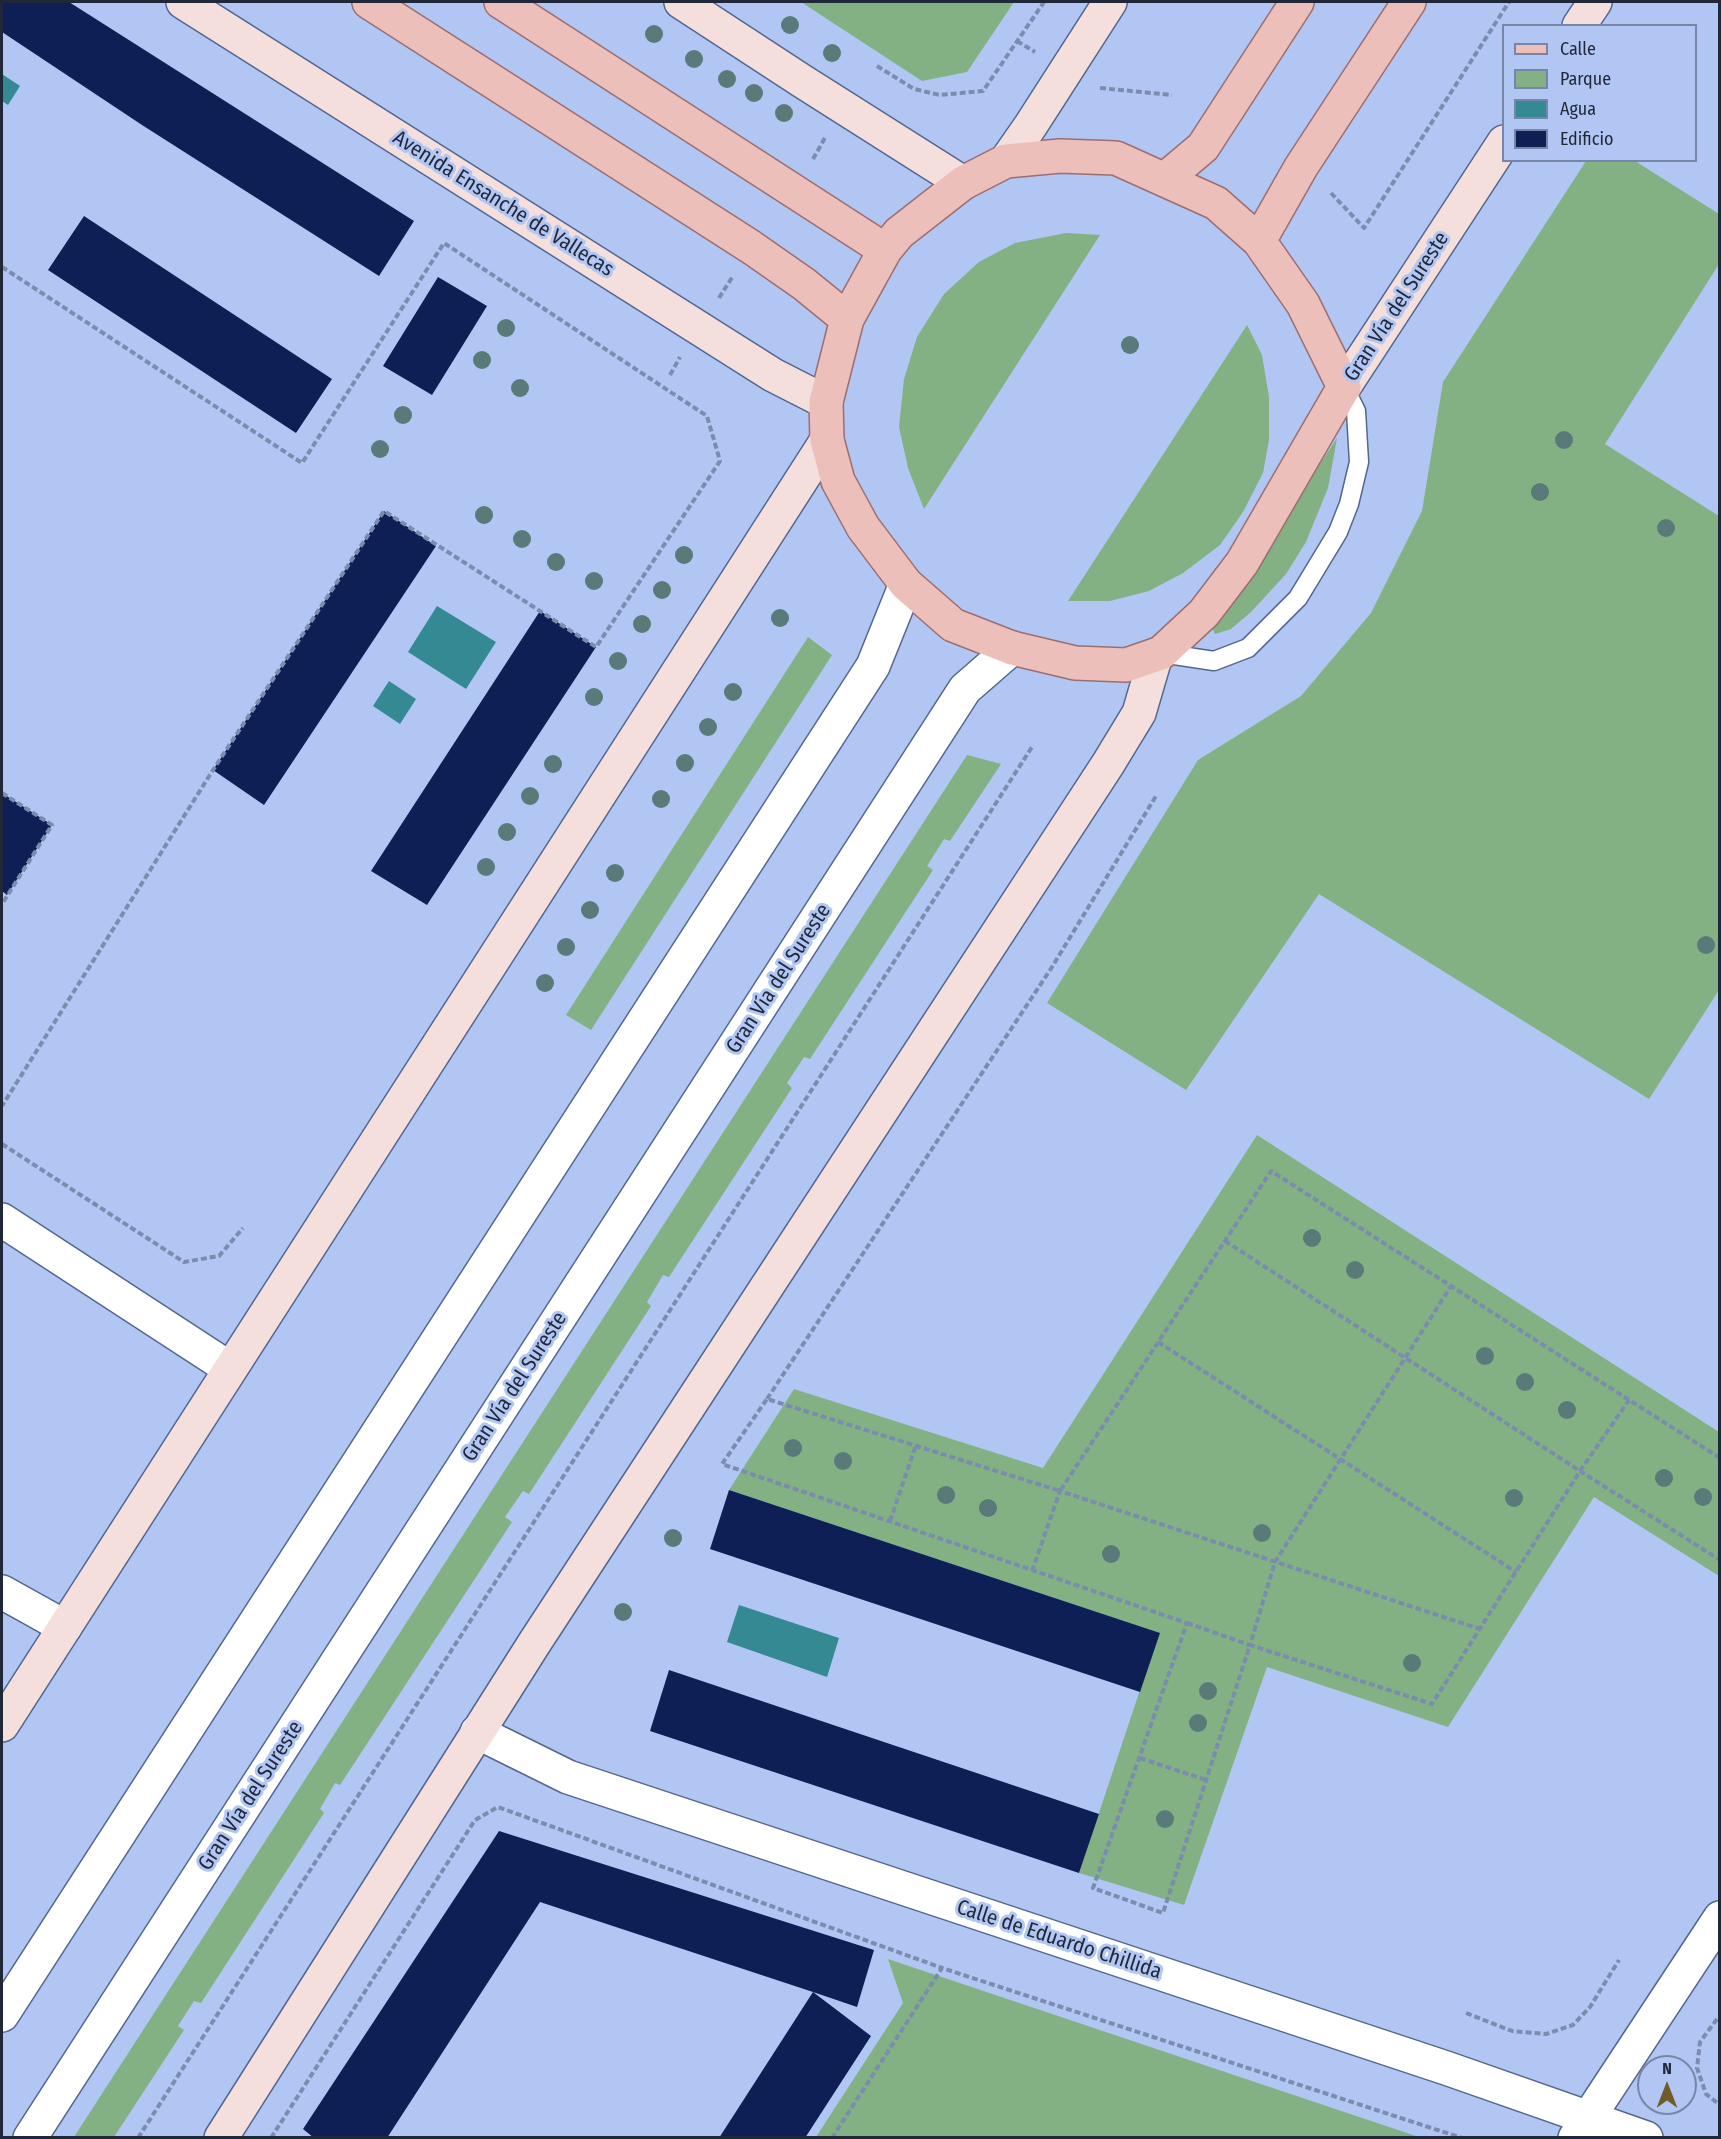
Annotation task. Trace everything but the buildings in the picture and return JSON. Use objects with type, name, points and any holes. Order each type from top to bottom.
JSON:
[{"type":"main road","points":[[369,2],[751,247],[804,284],[847,319]]},
{"type":"main road","points":[[501,2],[885,250]]},
{"type":"main road","points":[[1165,179],[1203,147],[1297,2]]},
{"type":"main road","points":[[1259,241],[1301,167],[1409,2]]},
{"type":"main road","points":[[1060,156],[1116,158],[1216,203],[1259,241],[1303,304],[1344,387],[1242,563],[1204,613],[1158,654],[1126,665],[1075,663],[1012,648],[953,625],[906,584],[863,527],[838,481],[827,440],[826,402],[847,319],[885,250],[899,233],[963,183],[1006,161],[1060,156]]},
{"type":"street","name":"Avenida Ensanche de Vallecas","points":[[183,2],[773,375],[826,402]]},
{"type":"street","points":[[681,2],[963,183]]},
{"type":"street","points":[[1006,161],[1110,2]]},
{"type":"street","points":[[1581,24],[1595,2]]},
{"type":"street","name":"Gran Vía del Sureste","points":[[1344,387],[1502,144]]},
{"type":"street","points":[[2,1725],[827,440]]},
{"type":"street","points":[[2,2015],[873,666],[906,584]]},
{"type":"street","name":"Gran Vía del Sureste","points":[[30,2138],[965,689],[1012,648]]},
{"type":"street","points":[[221,2138],[477,1732],[1108,764],[1139,713],[1158,654]]},
{"type":"street","points":[[2,1220],[230,1368]]},
{"type":"street","points":[[2,1592],[65,1627]]},
{"type":"street","name":"Calle de Eduardo Chillida","points":[[477,1732],[568,1777],[1582,2127],[1646,2138]]},
{"type":"street","points":[[1582,2127],[1719,1918]]},
{"type":"lane","name":"Gran Vía del Sureste","points":[[1158,654],[1214,660],[1248,648],[1298,598],[1338,532],[1359,462],[1356,411],[1344,387]]},
{"type":"path","points":[[877,66],[914,89],[940,95],[983,91],[1044,2]]},
{"type":"path","points":[[1331,193],[1364,228],[1509,2]]},
{"type":"path","points":[[1017,41],[1039,55]]},
{"type":"path","points":[[1100,88],[1172,95]]},
{"type":"path","points":[[2,267],[302,463],[444,243],[707,416],[720,461],[596,647],[384,511],[213,770],[2,1106]]},
{"type":"path","points":[[718,300],[733,276]]},
{"type":"path","points":[[138,2138],[1032,747]]},
{"type":"path","points":[[2,793],[52,825],[2,904]]},
{"type":"path","points":[[1156,796],[1052,967],[722,1464],[1032,1571],[1432,1704],[1580,1471],[1629,1400]]},
{"type":"path","points":[[2,1144],[184,1262],[219,1256],[243,1228]]},
{"type":"path","points":[[1032,1571],[1060,1491],[1271,1171],[1719,1458]]},
{"type":"path","points":[[1225,1241],[1719,1559]]},
{"type":"path","points":[[1187,1623],[1093,1888],[1162,1913],[1251,1645],[1275,1562],[1451,1286]]},
{"type":"path","points":[[1158,1342],[1516,1572]]},
{"type":"path","points":[[767,1398],[1060,1491],[1480,1629]]},
{"type":"path","points":[[890,1521],[916,1445]]},
{"type":"path","points":[[1140,1758],[1206,1780]]},
{"type":"path","points":[[272,2138],[475,1820],[498,1807],[942,1968],[1461,2137]]},
{"type":"path","points":[[1466,2013],[1512,2031],[1546,2034],[1573,2025],[1590,2007],[1618,1960]]},
{"type":"path","points":[[832,2138],[942,1968]]},
{"type":"path","points":[[1717,2019],[1700,2042],[1697,2068],[1706,2094],[1719,2106]]},
{"type":"green space","points":[[801,2],[1014,2],[967,72],[922,81]]},
{"type":"green space","points":[[1585,162],[1637,162],[1719,214],[1719,264],[1605,444],[1719,516],[1719,990],[1649,1099],[1319,894],[1186,1090],[1047,1003],[1198,760],[1301,696],[1371,613],[1422,511],[1443,382]]},
{"type":"green space","points":[[1066,233],[1100,235],[924,509],[908,468],[899,427],[904,379],[917,337],[944,294],[979,262],[1015,243]]},
{"type":"green space","points":[[1247,325],[1262,355],[1269,397],[1269,440],[1263,473],[1243,512],[1220,545],[1183,573],[1149,591],[1110,601],[1068,601]]},
{"type":"green space","points":[[1337,438],[1328,488],[1306,542],[1286,574],[1251,612],[1231,629],[1215,634],[1212,628]]},
{"type":"green space","points":[[808,637],[832,655],[591,1030],[566,1015]]},
{"type":"green space","points":[[967,755],[1001,764],[950,841],[944,839],[927,866],[933,870],[810,1059],[804,1057],[787,1083],[792,1088],[669,1277],[663,1275],[647,1302],[651,1306],[529,1494],[523,1491],[505,1517],[512,1522],[340,1785],[335,1783],[320,1809],[324,1813],[201,2003],[194,2001],[178,2026],[184,2030],[114,2137],[74,2137]]},
{"type":"green space","points":[[1257,1135],[1719,1432],[1719,1576],[1594,1497],[1448,1727],[1267,1667],[1184,1905],[1079,1873],[1159,1633],[729,1490],[794,1389],[1043,1468]]},
{"type":"green space","points":[[888,1959],[1419,2137],[816,2137],[903,2003]]},
{"type":"water","points":[[2,74],[20,86],[8,105],[2,101]]},
{"type":"water","points":[[437,606],[496,642],[466,689],[408,652]]},
{"type":"water","points":[[389,681],[416,699],[400,724],[373,706]]},
{"type":"water","points":[[739,1605],[839,1638],[827,1677],[727,1642]]}]
